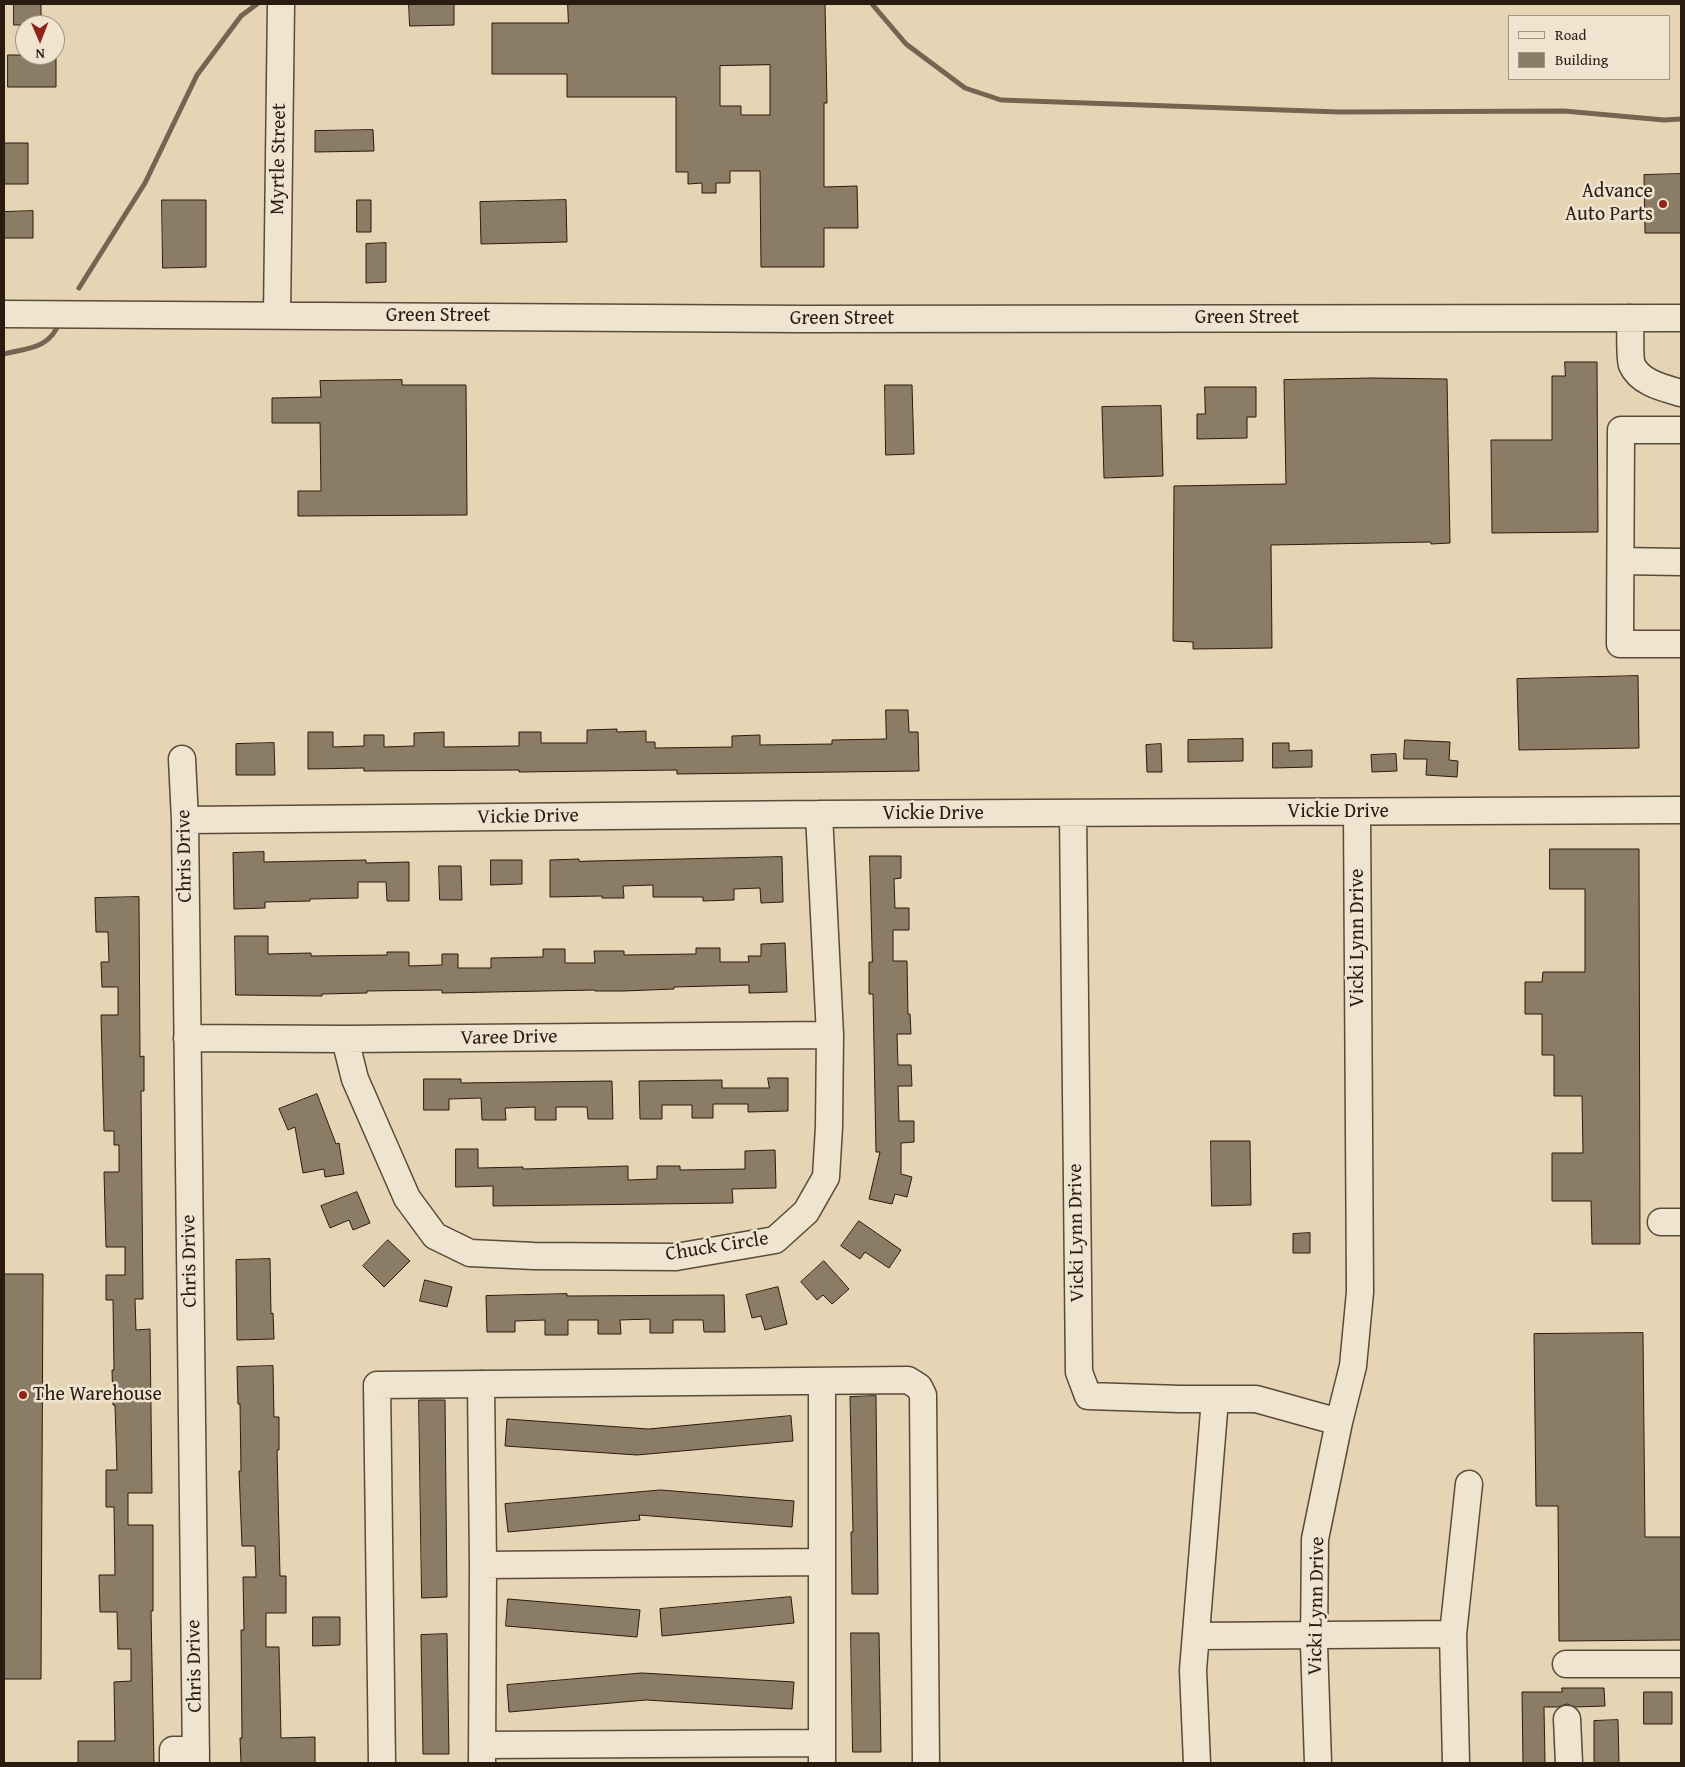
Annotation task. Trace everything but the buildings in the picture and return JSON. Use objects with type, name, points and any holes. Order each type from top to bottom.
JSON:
[{"type":"street","name":"Myrtle Street","points":[[277,315],[281,4]]},
{"type":"street","name":"Green Street","points":[[4,314],[792,319],[1681,318]]},
{"type":"street","points":[[1630,318],[1631,364],[1640,376],[1658,387],[1681,393]]},
{"type":"street","points":[[1681,430],[1621,430],[1620,644],[1681,644]]},
{"type":"street","points":[[1620,561],[1681,562]]},
{"type":"street","name":"Chris Drive","points":[[182,759],[185,820],[196,1756]]},
{"type":"street","name":"Vickie Drive","points":[[185,820],[819,814],[1681,810]]},
{"type":"street","name":"Vicki Lynn Drive","points":[[1318,1763],[1314,1634],[1315,1539],[1339,1422],[1353,1366],[1360,1292],[1357,812]]},
{"type":"street","name":"Chuck Circle","points":[[345,1040],[355,1079],[408,1198],[435,1236],[470,1252],[534,1256],[676,1257],[744,1247],[776,1240],[806,1212],[826,1177],[829,1127],[830,1035],[819,814]]},
{"type":"street","name":"Vicki Lynn Drive","points":[[1072,814],[1079,1372],[1088,1396],[1256,1399],[1339,1422]]},
{"type":"street","name":"Varee Drive","points":[[187,1038],[345,1040],[830,1035]]},
{"type":"street","points":[[382,1763],[377,1385],[908,1380],[920,1387],[923,1395],[926,1763]]},
{"type":"street","points":[[481,1384],[483,1565],[482,1754],[821,1753],[822,1382]]},
{"type":"street","points":[[1197,1763],[1193,1670],[1215,1399]]},
{"type":"street","points":[[1456,1763],[1453,1634],[1469,1484]]},
{"type":"street","points":[[483,1565],[821,1562]]},
{"type":"street","points":[[1196,1636],[1453,1634]]},
{"type":"street","points":[[1566,1664],[1681,1664]]},
{"type":"street","points":[[1567,1719],[1569,1763]]},
{"type":"street","points":[[173,1763],[173,1750],[196,1756]]},
{"type":"waterway","points":[[79,288],[145,183],[197,75],[241,16],[257,4]]},
{"type":"waterway","points":[[872,4],[906,44],[965,88],[1001,100],[1339,112],[1564,111],[1664,120],[1681,119]]},
{"type":"waterway","points":[[4,354],[37,346],[44,342],[56,330],[60,321]]},
{"type":"place","name":"Advance Auto Parts","points":[[1663,204]]},
{"type":"place","name":"The Warehouse","points":[[23,1395]]}]
